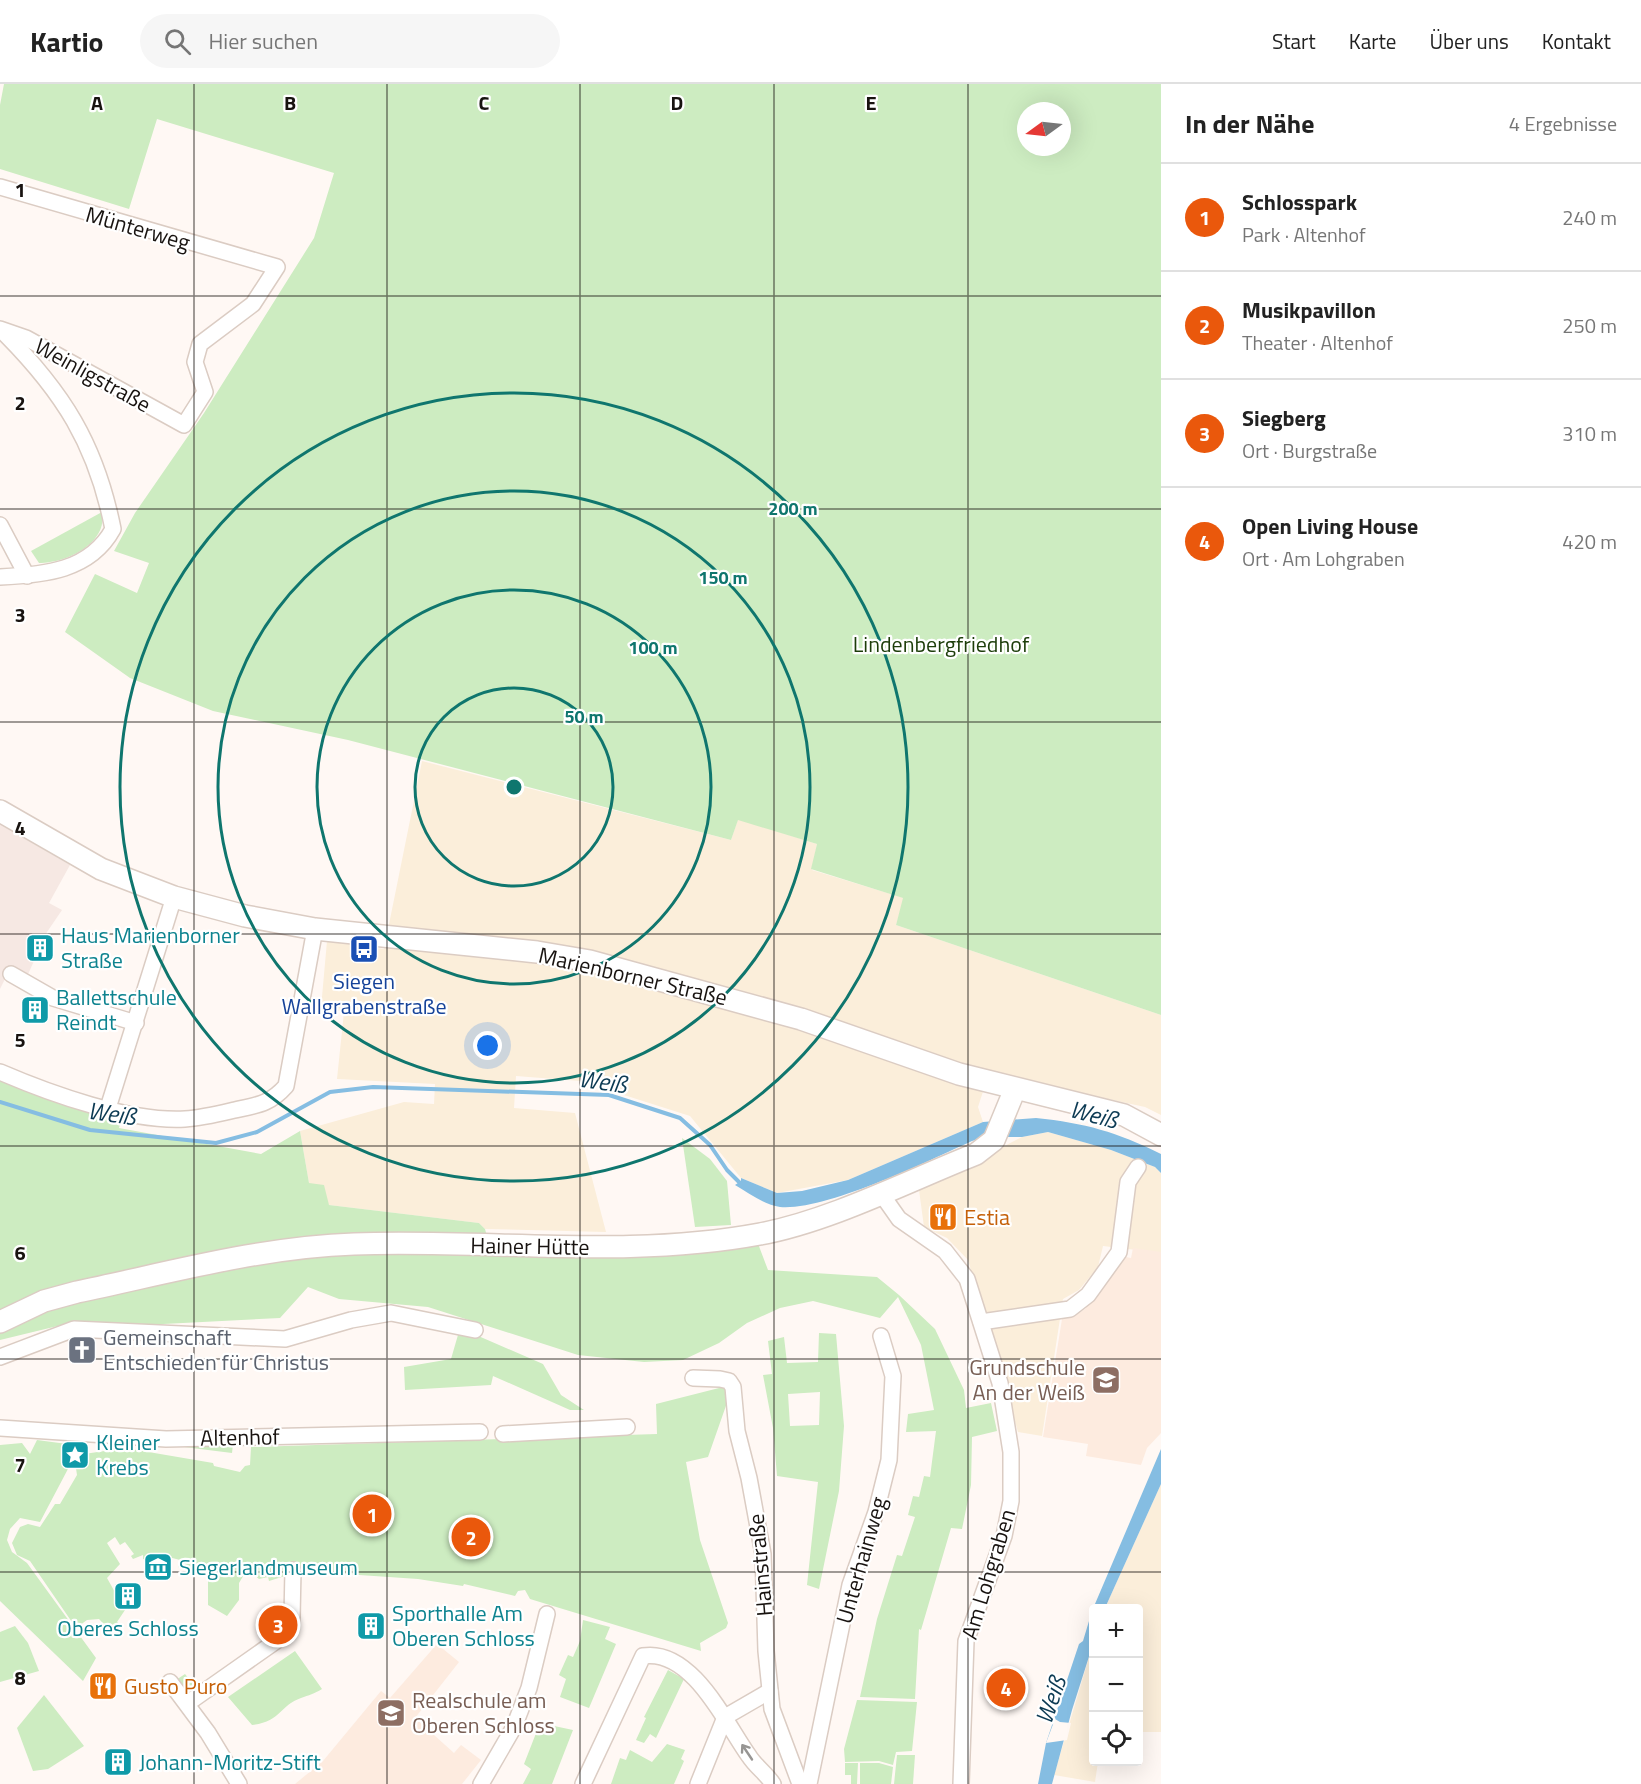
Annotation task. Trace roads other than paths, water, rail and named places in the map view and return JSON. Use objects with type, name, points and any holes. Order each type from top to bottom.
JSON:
[{"type":"main road","name":"Marienborner Straße","points":[[0,811],[101,869],[174,897],[245,916],[315,929],[537,952],[590,961],[801,1019],[959,1074],[1124,1115],[1161,1135]]},
{"type":"main road","name":"Hainer Hütte","points":[[0,1322],[44,1301],[77,1292],[309,1247],[399,1243],[602,1247],[663,1245],[737,1238],[790,1227],[976,1154],[994,1140],[1015,1089]]},
{"type":"street","name":"Münterweg","points":[[0,187],[277,267],[253,304],[200,344],[195,362],[205,392],[184,424]]},
{"type":"street","name":"Weinligstraße","points":[[0,329],[26,338],[184,424]]},
{"type":"street","points":[[0,329],[33,363],[82,432],[102,485],[113,529],[106,542],[79,564],[27,576],[0,577]]},
{"type":"street","points":[[0,525],[27,576]]},
{"type":"street","points":[[108,1108],[174,897]]},
{"type":"street","points":[[0,1072],[57,1095],[135,1114],[184,1119],[273,1101],[286,1086],[315,929]]},
{"type":"street","points":[[11,975],[53,999],[136,1023]]},
{"type":"street","points":[[981,1322],[1070,1309],[1088,1295],[1119,1252],[1128,1182],[1138,1167]]},
{"type":"street","name":"Am Lohgraben","points":[[880,1192],[899,1219],[954,1259],[967,1279],[1000,1383],[1011,1452],[1011,1501],[1002,1542],[966,1641],[960,1784]]},
{"type":"street","points":[[0,1357],[74,1329],[285,1339],[351,1320],[391,1313],[475,1330]]},
{"type":"street","name":"Unterhainweg","points":[[808,1784],[850,1585],[876,1512],[889,1460],[893,1376],[881,1336]]},
{"type":"street","name":"Hainstraße","points":[[693,1378],[720,1378],[729,1381],[733,1387],[737,1431],[749,1478],[763,1554],[770,1691],[777,1728],[800,1784]]},
{"type":"street","points":[[503,1434],[627,1427]]},
{"type":"street","name":"Altenhof","points":[[0,1428],[166,1438],[480,1432]]},
{"type":"street","points":[[188,1703],[289,1632],[292,1617],[293,1570]]},
{"type":"street","points":[[481,1784],[514,1726],[529,1688],[548,1614]]},
{"type":"street","points":[[584,1784],[649,1656],[685,1670],[706,1690],[748,1755],[772,1784]]},
{"type":"street","points":[[170,1682],[188,1703],[239,1784]]},
{"type":"street","points":[[698,1784],[725,1717],[770,1691]]},
{"type":"water","points":[[1036,1118],[1100,1130],[1145,1146],[1161,1154],[1161,1173],[1155,1167],[1111,1150],[1048,1132],[1022,1137],[987,1137],[972,1141],[877,1183],[800,1206],[774,1206],[735,1185],[741,1181],[741,1178],[777,1193],[802,1191],[848,1180],[983,1122]]},
{"type":"water","points":[[1161,1449],[1161,1484],[1107,1604],[1095,1604]]},
{"type":"water","points":[[1089,1621],[1089,1657],[1052,1784],[1038,1784],[1046,1743],[1079,1644],[1083,1641]]},
{"type":"waterway","name":"Weiß","points":[[0,1102],[90,1130],[216,1143],[257,1132],[330,1092],[373,1087],[609,1095],[680,1118],[710,1145],[727,1170],[741,1184]]},
{"type":"place","name":"Haus Marienborner Straße","points":[[40,948]]},
{"type":"place","name":"Siegen Wallgrabenstraße","points":[[364,949]]},
{"type":"place","name":"Ballettschule Reindt","points":[[35,1010]]},
{"type":"place","name":"Estia","points":[[943,1217]]},
{"type":"place","name":"Gemeinschaft Entschieden für Christus","points":[[82,1350]]},
{"type":"place","name":"Grundschule An der Weiß","points":[[1106,1380]]},
{"type":"place","name":"Kleiner Krebs","points":[[75,1455]]},
{"type":"place","name":"Schlosspark","points":[[372,1514]]},
{"type":"place","name":"Musikpavillon","points":[[471,1537]]},
{"type":"place","name":"Siegerlandmuseum","points":[[158,1567]]},
{"type":"place","name":"Oberes Schloss","points":[[128,1596]]},
{"type":"place","name":"Siegberg","points":[[278,1625]]},
{"type":"place","name":"Sporthalle Am Oberen Schloss","points":[[371,1626]]},
{"type":"place","name":"Gusto Puro","points":[[103,1686]]},
{"type":"place","name":"Open Living House","points":[[1006,1688]]},
{"type":"place","name":"Realschule am Oberen Schloss","points":[[391,1713]]},
{"type":"place","name":"Johann-Moritz-Stift","points":[[118,1762]]},
{"type":"park label","name":"Lindenbergfriedhof","points":[[941,644]]}]
